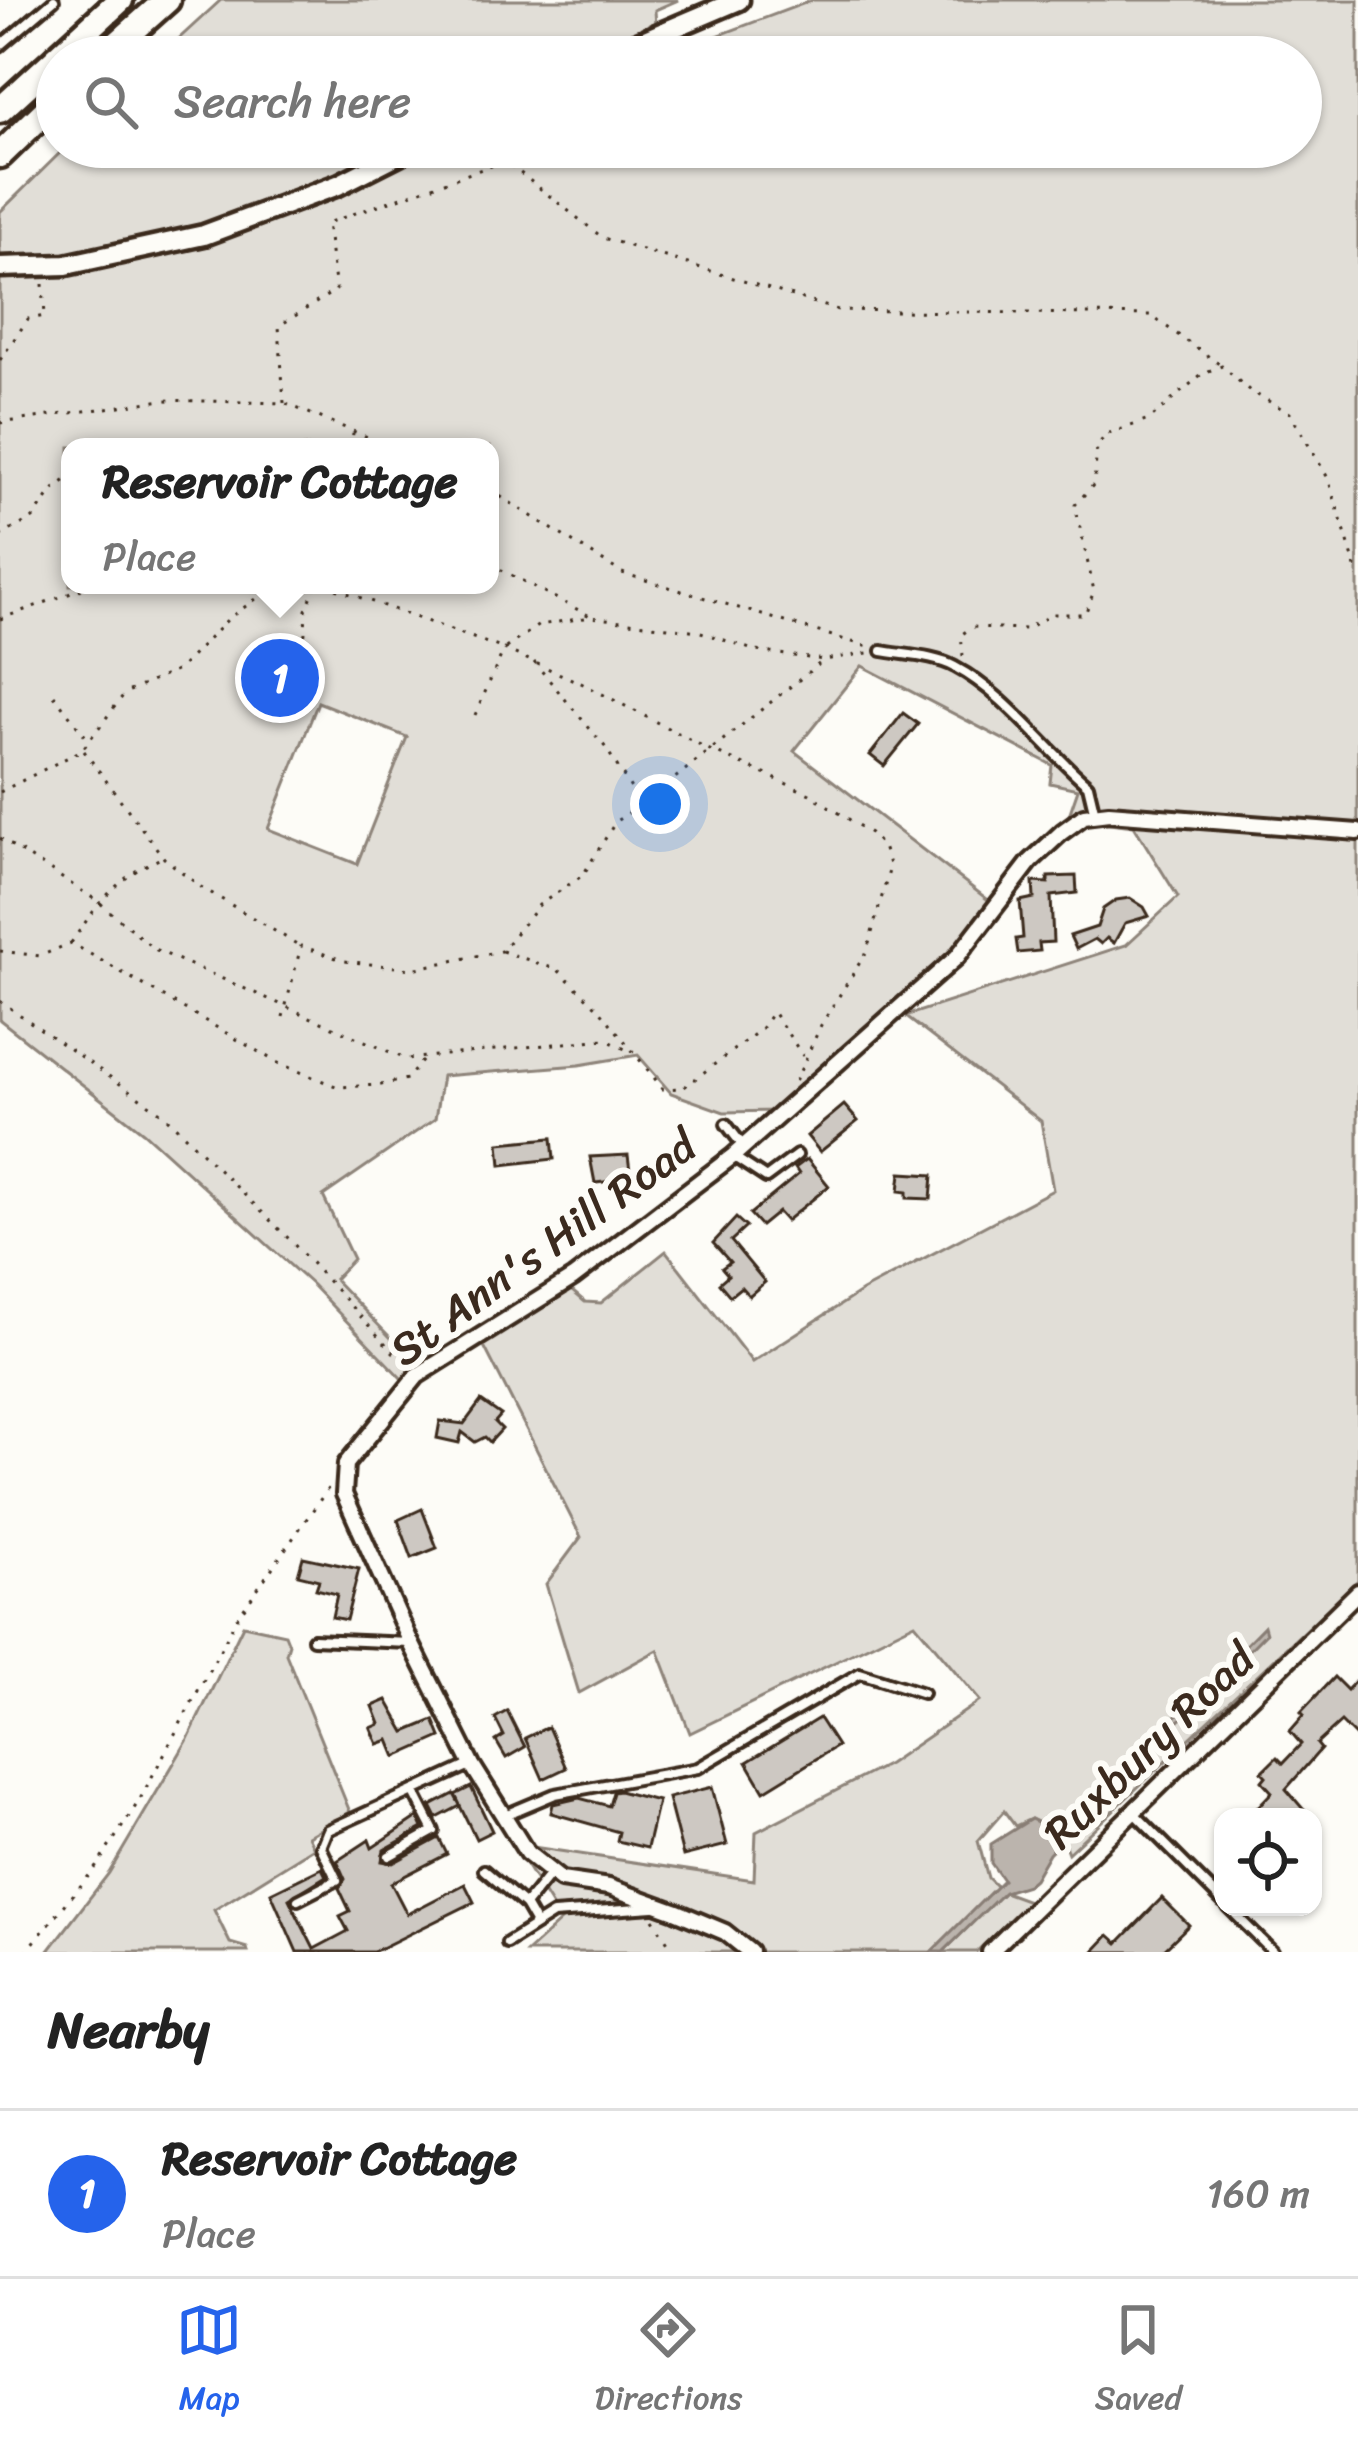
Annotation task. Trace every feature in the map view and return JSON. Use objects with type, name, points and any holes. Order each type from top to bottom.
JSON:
[{"type":"highway","points":[[82,36],[120,0]]},
{"type":"highway","points":[[127,36],[167,0]]},
{"type":"highway","points":[[0,110],[36,78]]},
{"type":"highway","points":[[0,154],[36,120]]},
{"type":"main road","points":[[655,36],[740,0]]},
{"type":"main road","points":[[0,267],[67,265],[204,235],[372,168]]},
{"type":"street","points":[[1095,814],[1358,832]]},
{"type":"street","name":"St Ann's Hill Road","points":[[342,1477],[354,1451],[416,1376],[573,1278],[792,1108],[957,957],[1030,862],[1075,822],[1095,814]]},
{"type":"street","points":[[342,1477],[344,1494],[411,1643],[472,1765],[527,1853],[550,1874],[663,1906],[725,1932],[750,1952]]},
{"type":"street","name":"Ruxbury Road","points":[[990,1952],[1358,1592]]},
{"type":"lane","points":[[0,46],[54,0]]},
{"type":"lane","points":[[882,651],[953,665],[970,678],[1088,785],[1095,814]]},
{"type":"lane","points":[[726,1124],[738,1152],[766,1178],[797,1155]]},
{"type":"lane","points":[[313,1639],[411,1643]]},
{"type":"lane","points":[[504,1816],[555,1794],[698,1768],[860,1672],[923,1693]]},
{"type":"lane","points":[[298,1900],[337,1880],[320,1847],[328,1830],[472,1765]]},
{"type":"lane","points":[[388,1856],[434,1831],[414,1792]]},
{"type":"lane","points":[[1133,1812],[1214,1892]]},
{"type":"lane","points":[[484,1870],[525,1905],[536,1924]]},
{"type":"lane","points":[[525,1905],[550,1874]]},
{"type":"lane","points":[[507,1943],[554,1914],[663,1906]]},
{"type":"lane","points":[[1238,1916],[1273,1952]]},
{"type":"path","points":[[284,403],[279,326],[336,290],[327,224],[485,168]]},
{"type":"path","points":[[514,168],[603,238],[838,310],[1150,315],[1250,391],[1290,412],[1328,478],[1358,574]]},
{"type":"path","points":[[0,360],[28,319],[45,316],[41,264]]},
{"type":"path","points":[[970,678],[963,664],[961,635],[972,627],[1025,629],[1053,614],[1085,614],[1094,591],[1075,506],[1094,484],[1097,447],[1106,434],[1149,420],[1203,373],[1222,366]]},
{"type":"path","points":[[0,423],[163,400],[284,403],[370,438]]},
{"type":"path","points":[[352,438],[353,431]]},
{"type":"path","points":[[0,536],[34,518],[61,484]]},
{"type":"path","points":[[499,496],[622,572],[882,651]]},
{"type":"path","points":[[499,569],[591,617]]},
{"type":"path","points":[[0,620],[69,594]]},
{"type":"path","points":[[0,792],[82,750],[125,693],[178,670],[229,618],[263,594]]},
{"type":"path","points":[[302,671],[306,610],[312,594]]},
{"type":"path","points":[[350,594],[532,661],[810,794],[870,833],[883,847],[890,867],[867,951],[797,1070],[792,1108]]},
{"type":"path","points":[[475,715],[504,649],[539,626],[591,617],[698,631],[756,651],[824,660],[882,651]]},
{"type":"path","points":[[501,951],[539,905],[583,875],[616,821],[824,660]]},
{"type":"path","points":[[532,661],[606,748],[641,805]]},
{"type":"path","points":[[54,694],[91,743]]},
{"type":"path","points":[[82,750],[164,858],[201,887],[301,946],[345,961],[412,969],[501,951],[558,970],[599,1009],[663,1089],[683,1088],[760,1030],[773,1012],[804,1056]]},
{"type":"path","points":[[0,838],[99,902],[154,949],[406,1059],[605,1039],[631,1052]]},
{"type":"path","points":[[0,951],[40,956],[71,943],[99,902],[137,867],[164,858]]},
{"type":"path","points":[[71,943],[278,1063],[338,1087],[407,1079],[424,1059]]},
{"type":"path","points":[[283,1017],[301,946]]},
{"type":"path","points":[[0,1001],[162,1112],[416,1376]]},
{"type":"path","points":[[26,1952],[96,1867],[139,1801],[237,1618],[281,1550],[331,1484],[342,1477]]},
{"type":"path","points":[[645,1907],[674,1952]]},
{"type":"shaded area","points":[[221,0],[678,0],[655,10],[657,36],[182,36]]},
{"type":"shaded area","points":[[813,0],[1358,0],[1358,1580],[1068,1853],[1060,1833],[1031,1819],[1015,1826],[1004,1811],[978,1841],[988,1878],[998,1888],[931,1952],[527,1952],[561,1921],[503,1828],[516,1820],[533,1847],[754,1880],[756,1832],[888,1764],[980,1701],[915,1623],[690,1733],[658,1650],[579,1693],[546,1584],[581,1537],[482,1342],[571,1290],[585,1302],[601,1303],[666,1251],[752,1362],[862,1291],[1053,1190],[1041,1121],[905,1016],[1126,945],[1178,897],[1134,826],[1068,818],[1078,789],[1050,783],[1052,765],[862,666],[794,751],[991,902],[952,952],[779,1111],[724,1112],[671,1093],[638,1055],[579,1065],[442,1076],[435,1119],[323,1196],[353,1259],[334,1279],[418,1366],[402,1379],[312,1285],[143,1132],[0,1020],[0,212],[45,168],[1322,168],[1322,36],[717,36]],"holes":[[[318,702],[407,737],[357,864],[268,829]]]},
{"type":"shaded area","points":[[243,1625],[285,1634],[286,1654],[350,1812],[308,1836],[314,1848],[214,1910],[230,1943],[248,1952],[48,1952],[109,1873],[187,1741]]},
{"type":"shaded area","points":[[1264,1626],[1266,1633],[1049,1853],[1034,1879],[1004,1892],[943,1952],[931,1952],[1003,1880],[991,1863],[991,1844],[1031,1819],[1060,1833]]},
{"type":"shaded area","points":[[1004,1892],[1029,1901],[976,1952],[943,1952]]},
{"type":"building","points":[[903,713],[918,724],[884,766],[870,755]]},
{"type":"building","points":[[1076,876],[1077,893],[1051,896],[1053,942],[1039,943],[1040,951],[1018,953],[1016,939],[1023,938],[1020,901],[1034,898],[1033,882]]},
{"type":"building","points":[[1130,898],[1149,916],[1125,923],[1114,943],[1107,938],[1101,944],[1095,939],[1076,949],[1070,936],[1097,927],[1103,909]]},
{"type":"building","points":[[844,1105],[858,1121],[820,1152],[807,1136]]},
{"type":"building","points":[[552,1138],[554,1159],[501,1165],[499,1143]]},
{"type":"building","points":[[628,1155],[631,1179],[595,1183],[590,1157]]},
{"type":"building","points":[[807,1159],[829,1186],[786,1221],[778,1212],[761,1226],[750,1214],[799,1174],[795,1168]]},
{"type":"building","points":[[901,1173],[933,1175],[931,1199],[907,1198],[907,1192],[899,1191]]},
{"type":"building","points":[[736,1218],[746,1227],[731,1241],[765,1282],[749,1296],[741,1287],[730,1296],[719,1283],[728,1275],[722,1268],[730,1262],[713,1243]]},
{"type":"building","points":[[481,1401],[501,1415],[495,1422],[502,1429],[490,1442],[485,1437],[475,1442],[462,1432],[459,1443],[437,1438],[440,1421],[464,1424]]},
{"type":"building","points":[[422,1509],[437,1548],[412,1558],[398,1520]]},
{"type":"building","points":[[303,1557],[359,1569],[346,1620],[332,1617],[337,1594],[316,1589],[319,1580],[298,1575]]},
{"type":"building","points":[[1334,1677],[1347,1690],[1358,1678],[1358,1739],[1341,1722],[1317,1744],[1321,1749],[1286,1789],[1302,1808],[1257,1808],[1272,1792],[1262,1781],[1266,1776],[1262,1772],[1277,1757],[1283,1763],[1301,1744],[1290,1731],[1304,1715],[1301,1712]]},
{"type":"building","points":[[387,1700],[405,1732],[434,1720],[441,1737],[396,1757],[389,1740],[378,1744],[371,1728],[380,1724],[373,1706]]},
{"type":"building","points":[[507,1711],[525,1747],[506,1758],[496,1741],[504,1736],[495,1718]]},
{"type":"building","points":[[819,1718],[837,1746],[764,1791],[747,1762]]},
{"type":"building","points":[[548,1727],[566,1768],[543,1779],[525,1738]]},
{"type":"building","points":[[471,1787],[492,1831],[476,1839],[460,1806],[437,1818],[431,1806],[454,1794],[460,1805],[455,1795]]},
{"type":"building","points":[[712,1787],[727,1845],[683,1856],[668,1798]]},
{"type":"building","points":[[613,1792],[658,1801],[647,1848],[617,1841],[619,1832],[551,1813],[553,1804],[579,1798],[609,1806]]},
{"type":"building","points":[[418,1817],[423,1828],[384,1850],[382,1861],[393,1863],[439,1838],[447,1854],[391,1883],[407,1914],[465,1884],[474,1902],[373,1952],[297,1952],[271,1893],[322,1868],[326,1876],[289,1899],[314,1949],[348,1931],[340,1916],[350,1911],[339,1888],[345,1879],[337,1861],[369,1840],[372,1848]]},
{"type":"building","points":[[1162,1898],[1189,1925],[1161,1952],[1093,1952],[1109,1935],[1118,1943]]},
{"type":"place","name":"Reservoir Cottage","points":[[280,678]]}]
